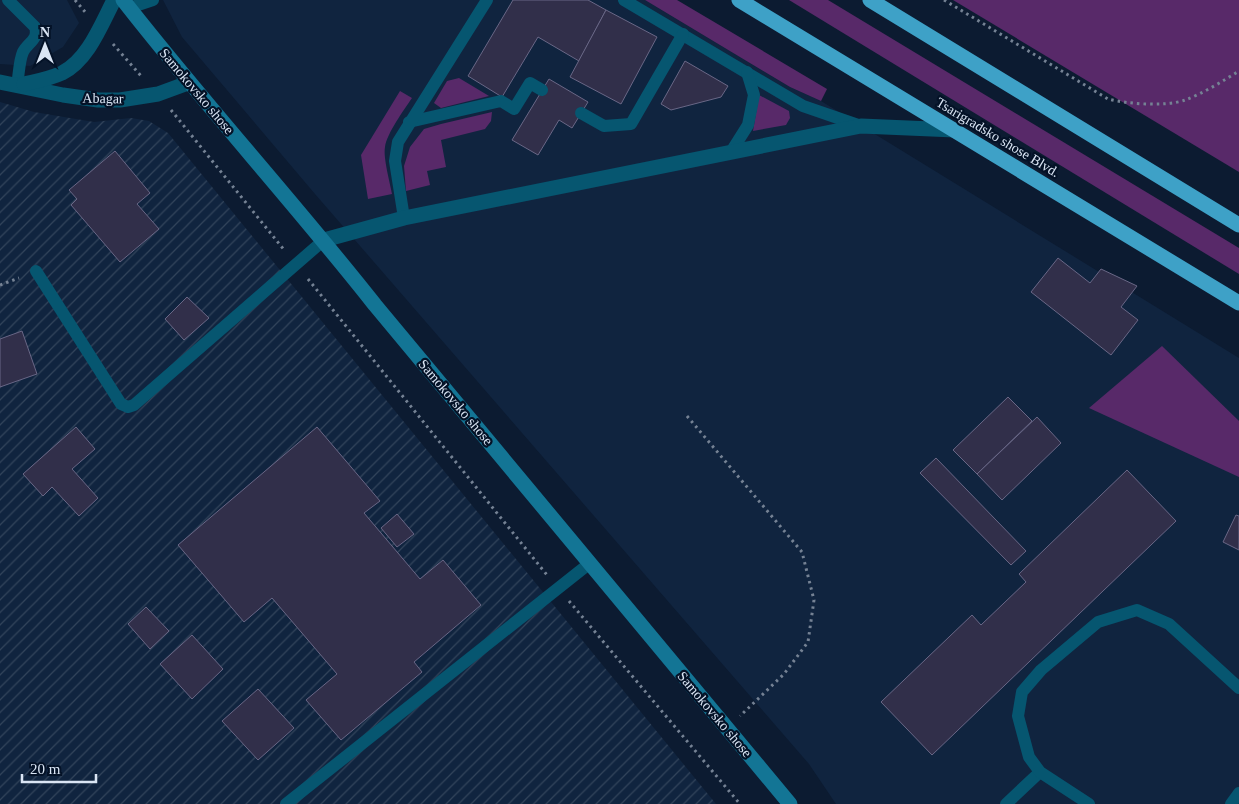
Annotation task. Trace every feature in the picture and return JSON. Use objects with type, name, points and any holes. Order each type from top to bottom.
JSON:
[{"type":"highway","name":"Tsarigradsko shose Blvd.","points":[[739,0],[1239,303]]},
{"type":"highway","points":[[870,0],[882,5],[1239,225]]},
{"type":"main road","name":"Samokovsko shose","points":[[126,4],[188,83],[324,240],[375,305],[790,804]]},
{"type":"street","name":"Abagar","points":[[17,85],[46,79],[74,65],[83,54],[114,0]]},
{"type":"street","name":"Abagar","points":[[0,82],[98,100],[120,100],[158,94],[188,83]]},
{"type":"street","points":[[324,240],[404,218],[861,126],[955,130]]},
{"type":"lane","points":[[8,0],[35,27],[37,33],[23,53],[17,85]]},
{"type":"lane","points":[[126,4],[153,0]]},
{"type":"lane","points":[[404,218],[395,161],[398,142],[487,0]]},
{"type":"lane","points":[[624,0],[803,106],[861,126]]},
{"type":"lane","points":[[581,113],[604,126],[631,124],[683,34]]},
{"type":"lane","points":[[731,152],[748,125],[754,95],[747,72]]},
{"type":"lane","points":[[409,122],[501,101],[514,109],[530,83],[542,90]]},
{"type":"lane","points":[[36,272],[120,404],[128,407],[134,405],[324,240]]},
{"type":"lane","points":[[286,804],[590,563]]},
{"type":"lane","points":[[1089,804],[1040,772],[1029,757],[1018,716],[1022,692],[1041,670],[1098,622],[1137,610],[1169,624],[1239,688]]},
{"type":"lane","points":[[1006,804],[1040,772]]},
{"type":"lane","points":[[1231,804],[1239,793]]},
{"type":"path","points":[[75,0],[158,94],[558,589],[740,804]]},
{"type":"path","points":[[944,0],[1108,100],[1126,104],[1174,103],[1184,100],[1239,71]]},
{"type":"path","points":[[687,416],[802,552],[814,600],[808,642],[784,674],[728,729]]},
{"type":"shaded area","points":[[0,0],[67,0],[79,23],[63,47],[30,66],[0,64]]},
{"type":"shaded area","points":[[163,0],[645,0],[790,87],[821,101],[1239,358],[1239,804],[836,804],[809,764],[315,194],[182,37]]},
{"type":"shaded area","points":[[645,0],[677,0],[827,89],[821,101],[790,87]]},
{"type":"shaded area","points":[[789,0],[828,0],[1239,248],[1239,274]]},
{"type":"shaded area","points":[[953,0],[1239,0],[1239,172]]},
{"type":"shaded area","points":[[459,78],[489,96],[441,108],[434,103],[447,81]]},
{"type":"shaded area","points":[[400,91],[412,98],[386,141],[386,164],[392,194],[368,199],[361,155]]},
{"type":"shaded area","points":[[759,95],[789,111],[790,118],[786,125],[753,131]]},
{"type":"shaded area","points":[[0,102],[34,112],[94,122],[131,118],[149,121],[168,133],[716,804],[0,804]]},
{"type":"shaded area","points":[[492,112],[491,121],[485,129],[441,140],[446,167],[427,171],[430,185],[406,191],[404,166],[410,147],[424,129]]},
{"type":"shaded area","points":[[1162,346],[1239,421],[1239,477],[1089,408]]},
{"type":"building","points":[[513,0],[588,0],[606,10],[579,61],[538,37],[502,97],[468,76]]},
{"type":"building","points":[[606,10],[657,37],[621,104],[570,77]]},
{"type":"building","points":[[685,61],[728,86],[721,97],[671,110],[661,104]]},
{"type":"building","points":[[549,79],[588,102],[572,128],[559,120],[538,155],[512,140]]},
{"type":"building","points":[[115,151],[150,193],[137,204],[159,229],[120,262],[71,205],[77,199],[69,190]]},
{"type":"building","points":[[1058,258],[1090,283],[1101,269],[1137,286],[1121,307],[1138,320],[1111,355],[1031,292]]},
{"type":"building","points":[[187,297],[209,318],[184,340],[165,319]]},
{"type":"building","points":[[22,331],[37,374],[0,387],[0,339]]},
{"type":"building","points":[[1008,397],[1032,421],[977,474],[953,450]]},
{"type":"building","points":[[1037,417],[1061,443],[1002,500],[977,474]]},
{"type":"building","points":[[76,427],[95,449],[72,469],[98,498],[79,516],[52,487],[43,496],[23,474]]},
{"type":"building","points":[[317,427],[380,501],[364,513],[420,579],[443,560],[481,605],[414,662],[422,672],[341,740],[306,700],[337,674],[272,598],[244,622],[178,545]]},
{"type":"building","points":[[936,458],[1026,551],[1011,565],[920,473]]},
{"type":"building","points":[[1127,470],[1176,521],[932,755],[881,702],[972,615],[981,625],[1026,582],[1019,574]]},
{"type":"building","points":[[397,514],[414,534],[397,547],[381,528]]},
{"type":"building","points":[[1236,515],[1239,516],[1239,550],[1223,542]]},
{"type":"building","points":[[146,607],[169,631],[150,649],[128,624]]},
{"type":"building","points":[[192,635],[223,669],[192,699],[160,664]]},
{"type":"building","points":[[258,689],[294,728],[258,760],[222,721]]}]
